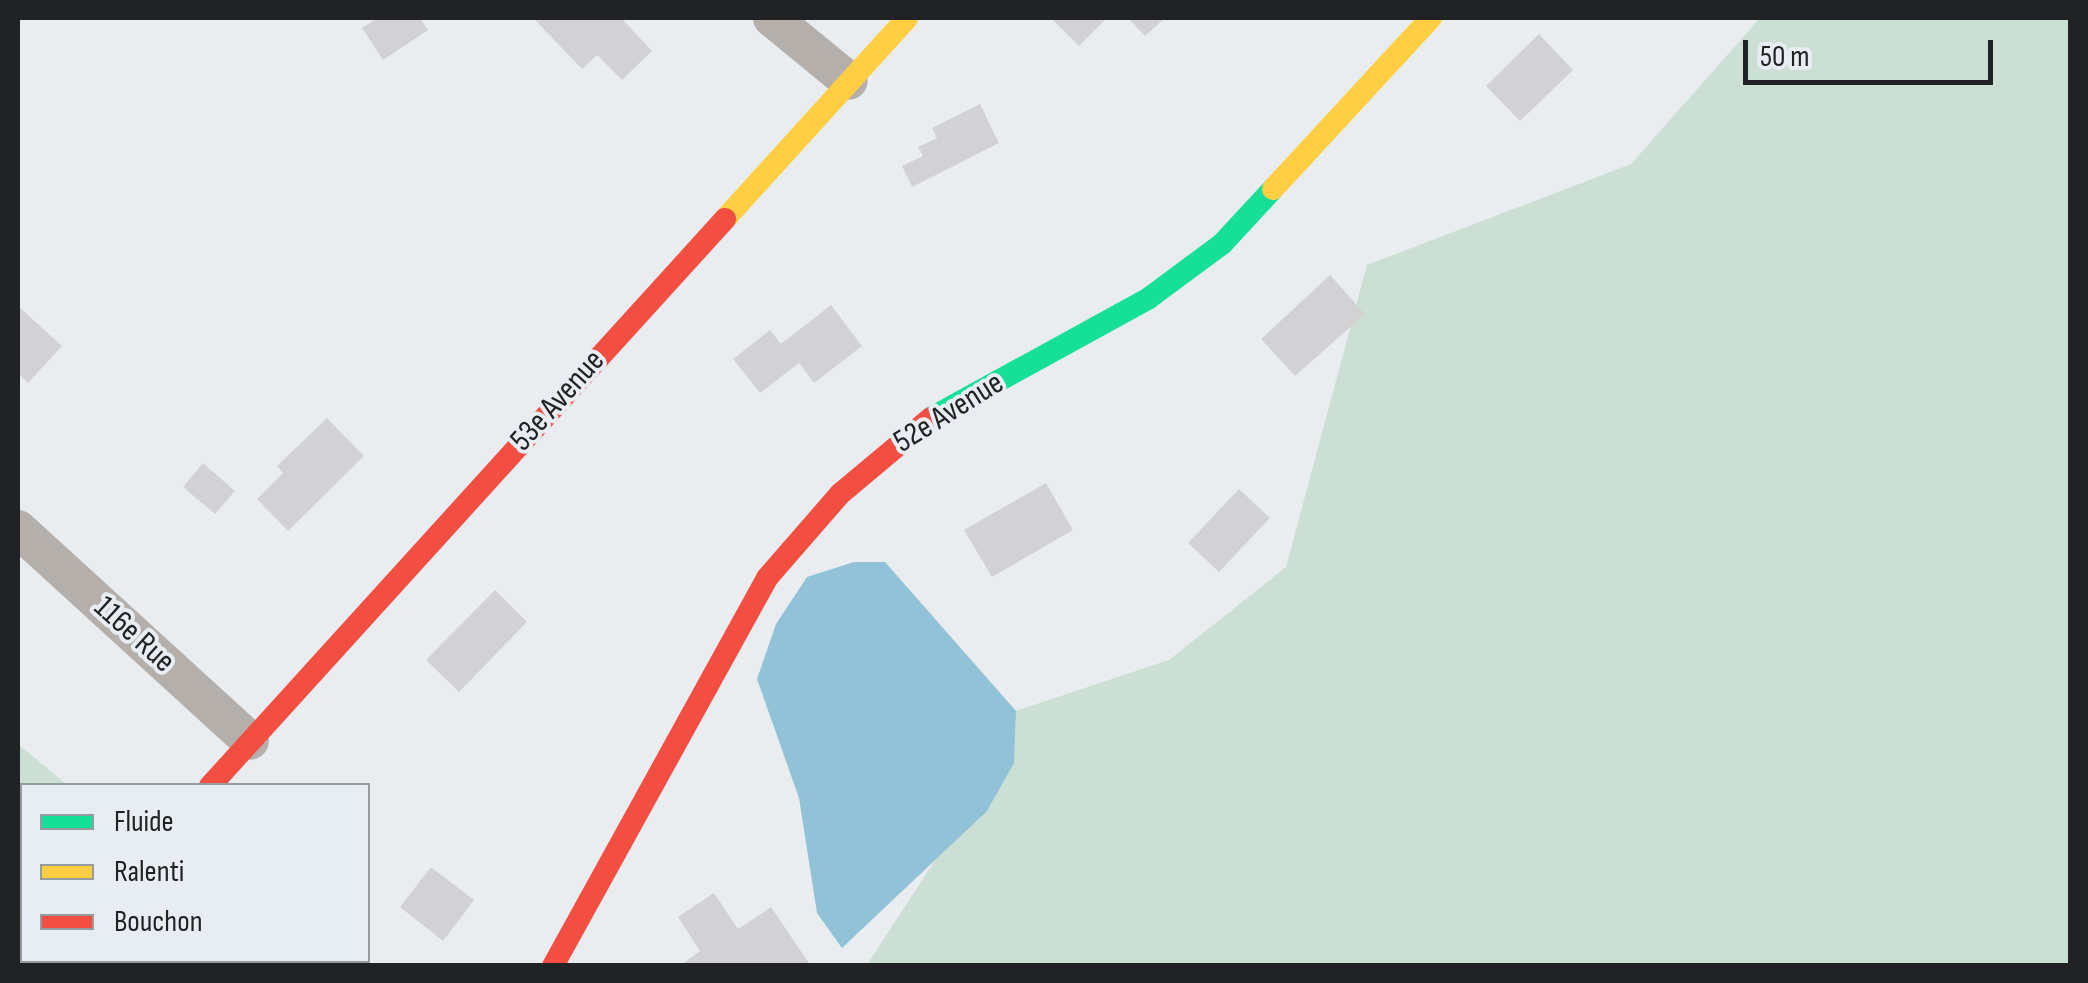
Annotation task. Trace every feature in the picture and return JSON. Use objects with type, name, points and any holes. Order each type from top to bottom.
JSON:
[{"type":"street","points":[[772,18],[849,80]]},
{"type":"street","name":"53e Avenue","points":[[213,783],[907,18]]},
{"type":"street","name":"52e Avenue","points":[[553,966],[767,578],[840,494],[915,427],[1149,298],[1222,244],[1431,18]]},
{"type":"street","name":"116e Rue","points":[[18,529],[250,740]]},
{"type":"green space","points":[[1760,18],[2070,18],[2070,965],[866,966],[936,859],[987,810],[1014,763],[1016,711],[1169,660],[1286,567],[1367,265],[1631,164]]},
{"type":"green space","points":[[18,744],[65,783],[20,783],[20,963],[268,963],[266,965],[18,965]]},
{"type":"water","points":[[854,562],[885,562],[1016,711],[1014,763],[987,811],[842,948],[817,913],[799,798],[757,679],[776,624],[807,577]]},
{"type":"building","points":[[378,18],[420,18],[428,30],[383,60],[362,28]]},
{"type":"building","points":[[621,18],[652,51],[622,80],[597,55],[582,69],[535,20]]},
{"type":"building","points":[[1051,18],[1107,18],[1079,46]]},
{"type":"building","points":[[1128,18],[1165,18],[1145,36]]},
{"type":"building","points":[[1539,34],[1573,70],[1520,121],[1486,86]]},
{"type":"building","points":[[980,104],[999,143],[912,187],[902,166],[923,156],[918,147],[937,138],[932,128]]},
{"type":"building","points":[[1330,275],[1365,314],[1295,376],[1261,339]]},
{"type":"building","points":[[831,305],[862,346],[814,383],[799,363],[760,393],[733,359],[770,330],[781,344]]},
{"type":"building","points":[[18,306],[62,346],[28,383],[18,373]]},
{"type":"building","points":[[327,418],[364,456],[288,531],[257,499],[283,473],[277,466]]},
{"type":"building","points":[[203,463],[235,491],[215,514],[183,487]]},
{"type":"building","points":[[1046,483],[1073,530],[992,577],[964,530]]},
{"type":"building","points":[[1239,489],[1270,518],[1219,572],[1188,543]]},
{"type":"building","points":[[495,590],[527,622],[459,692],[426,660]]},
{"type":"building","points":[[431,867],[474,900],[443,941],[400,907]]},
{"type":"building","points":[[714,893],[738,929],[771,907],[809,963],[679,966],[700,951],[678,917]]},
{"type":"traffic: fast","points":[[931,418],[1149,298],[1222,244],[1273,189]]},
{"type":"traffic: slow","points":[[725,219],[907,18]]},
{"type":"traffic: slow","points":[[1273,189],[1431,18]]},
{"type":"traffic: jam","points":[[213,783],[725,219]]},
{"type":"traffic: jam","points":[[553,966],[767,578],[840,494],[931,418]]}]
